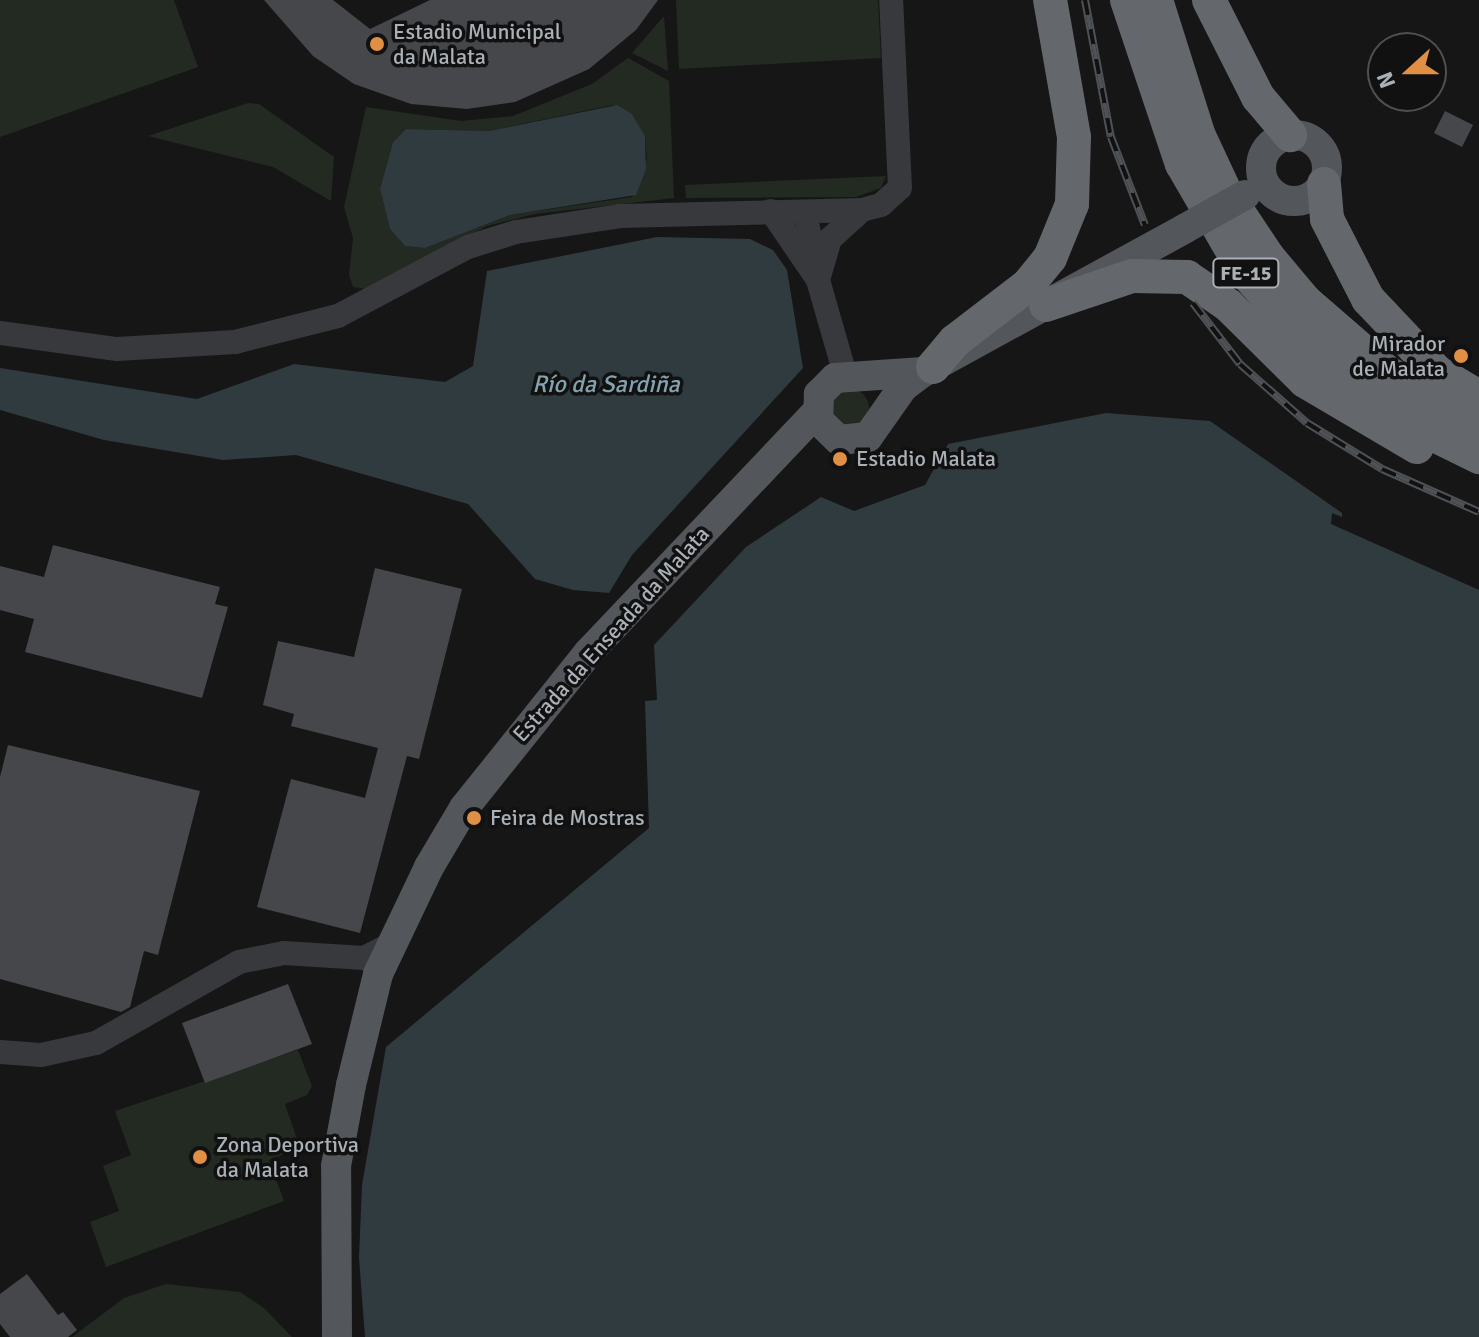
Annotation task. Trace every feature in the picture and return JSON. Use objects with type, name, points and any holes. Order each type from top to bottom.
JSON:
[{"type":"highway","points":[[928,370],[955,341],[1028,285],[1050,258],[1072,204],[1074,137],[1050,0]]},
{"type":"highway","name":"FE-15","points":[[1127,0],[1182,164],[1244,271],[1315,350],[1422,429],[1479,457]]},
{"type":"highway","name":"FE-15","points":[[1156,0],[1199,136],[1226,194],[1268,257],[1305,301],[1388,373],[1479,422]]},
{"type":"highway","points":[[1209,0],[1258,97],[1290,135]]},
{"type":"highway","points":[[1324,184],[1327,219],[1368,299],[1437,372],[1479,397]]},
{"type":"highway","points":[[1046,305],[1132,276],[1187,277],[1218,296],[1323,394],[1367,422],[1479,475]]},
{"type":"main road","points":[[786,449],[868,437],[903,387],[928,370],[1255,190],[1264,153],[1290,135],[1318,145],[1327,164],[1324,184],[1309,198],[1289,202],[1255,190]]},
{"type":"main road","points":[[839,440],[822,427],[816,413],[825,385],[855,376],[928,370]]},
{"type":"main road","points":[[855,376],[880,392],[884,413]]},
{"type":"main road","name":"Estrada da Enseada da Malata","points":[[337,1337],[336,1166],[370,1004],[393,943],[464,808],[513,744],[588,653],[749,481],[786,449],[816,413]]},
{"type":"street","points":[[0,333],[117,349],[235,342],[338,316],[468,247],[501,236],[620,216],[862,210],[889,202],[900,188],[891,0]]},
{"type":"street","points":[[818,280],[830,239],[862,210]]},
{"type":"street","points":[[771,211],[818,280]]},
{"type":"street","points":[[805,212],[818,280],[855,376]]},
{"type":"street","points":[[0,1052],[41,1055],[96,1043],[239,962],[284,953],[343,960],[364,958],[393,943]]},
{"type":"street","points":[[343,960],[370,1004]]},
{"type":"shaded area","points":[[0,0],[174,0],[198,67],[0,137]]},
{"type":"shaded area","points":[[676,0],[878,0],[881,58],[679,69]]},
{"type":"shaded area","points":[[664,16],[668,71],[632,53]]},
{"type":"shaded area","points":[[628,58],[669,81],[674,198],[535,214],[487,226],[365,289],[353,287],[349,275],[353,238],[344,207],[366,107],[461,121],[513,116],[592,84]],"holes":[[[612,105],[632,114],[645,136],[647,159],[632,197],[510,215],[425,248],[405,246],[390,229],[380,189],[393,142],[406,129],[489,131]]]},
{"type":"shaded area","points":[[248,103],[259,104],[334,157],[331,201],[273,167],[148,136]]},
{"type":"shaded area","points":[[886,176],[881,188],[856,197],[686,198],[685,185]]},
{"type":"shaded area","points":[[850,389],[863,395],[869,408],[863,421],[850,427],[837,421],[831,408],[837,395]]},
{"type":"shaded area","name":"Zona Deportiva da Malata","points":[[298,1050],[312,1086],[307,1095],[285,1104],[300,1148],[269,1160],[284,1201],[106,1267],[90,1222],[119,1211],[103,1166],[131,1155],[115,1111]]},
{"type":"shaded area","points":[[166,1284],[240,1292],[264,1308],[292,1337],[72,1337],[124,1298]]},
{"type":"water","points":[[617,105],[632,114],[645,136],[646,169],[636,195],[510,215],[425,248],[405,246],[390,229],[380,189],[393,142],[406,129],[489,131]]},
{"type":"water","name":"Río da Sardiña","points":[[657,237],[750,239],[773,250],[787,270],[803,368],[632,555],[609,593],[573,590],[535,579],[468,504],[296,455],[223,460],[104,440],[0,410],[0,368],[197,399],[294,364],[445,382],[473,366],[487,271]]},
{"type":"water","points":[[1106,413],[1210,421],[1342,513],[1342,517],[1332,513],[1331,524],[1479,590],[1479,1337],[365,1337],[359,1258],[362,1185],[386,1047],[649,828],[645,701],[657,700],[654,645],[746,547],[821,497],[854,511],[925,485],[948,444]]},
{"type":"building","points":[[264,0],[333,0],[370,29],[430,0],[658,0],[636,30],[589,69],[515,102],[467,109],[411,104],[354,84],[313,56]]},
{"type":"building","points":[[1444,112],[1473,125],[1462,147],[1434,133]]},
{"type":"building","points":[[53,545],[220,587],[215,604],[228,607],[202,698],[25,652],[34,619],[0,610],[0,566],[44,577]]},
{"type":"building","points":[[375,568],[462,589],[419,759],[407,756],[360,933],[257,907],[291,779],[365,798],[378,748],[291,726],[294,714],[263,705],[278,641],[354,657]]},
{"type":"building","points":[[8,745],[200,791],[158,955],[144,951],[130,1007],[121,1012],[0,979],[0,777]]},
{"type":"building","name":"Zona Deportiva da Malata","points":[[288,984],[312,1044],[205,1083],[182,1023]]},
{"type":"building","points":[[27,1274],[58,1315],[63,1312],[77,1330],[68,1337],[10,1337],[0,1324],[0,1294]]},
{"type":"railway","points":[[1085,0],[1111,137],[1145,225]]},
{"type":"railway","points":[[1193,303],[1240,364],[1307,423],[1382,469],[1479,512]]},
{"type":"place","name":"Estadio Municipal da Malata","points":[[377,44]]},
{"type":"place","name":"Mirador de Malata","points":[[1461,356]]},
{"type":"place","name":"Estadio Malata","points":[[840,459]]},
{"type":"place","name":"Feira de Mostras","points":[[474,818]]},
{"type":"place","name":"Zona Deportiva da Malata","points":[[200,1157]]}]
